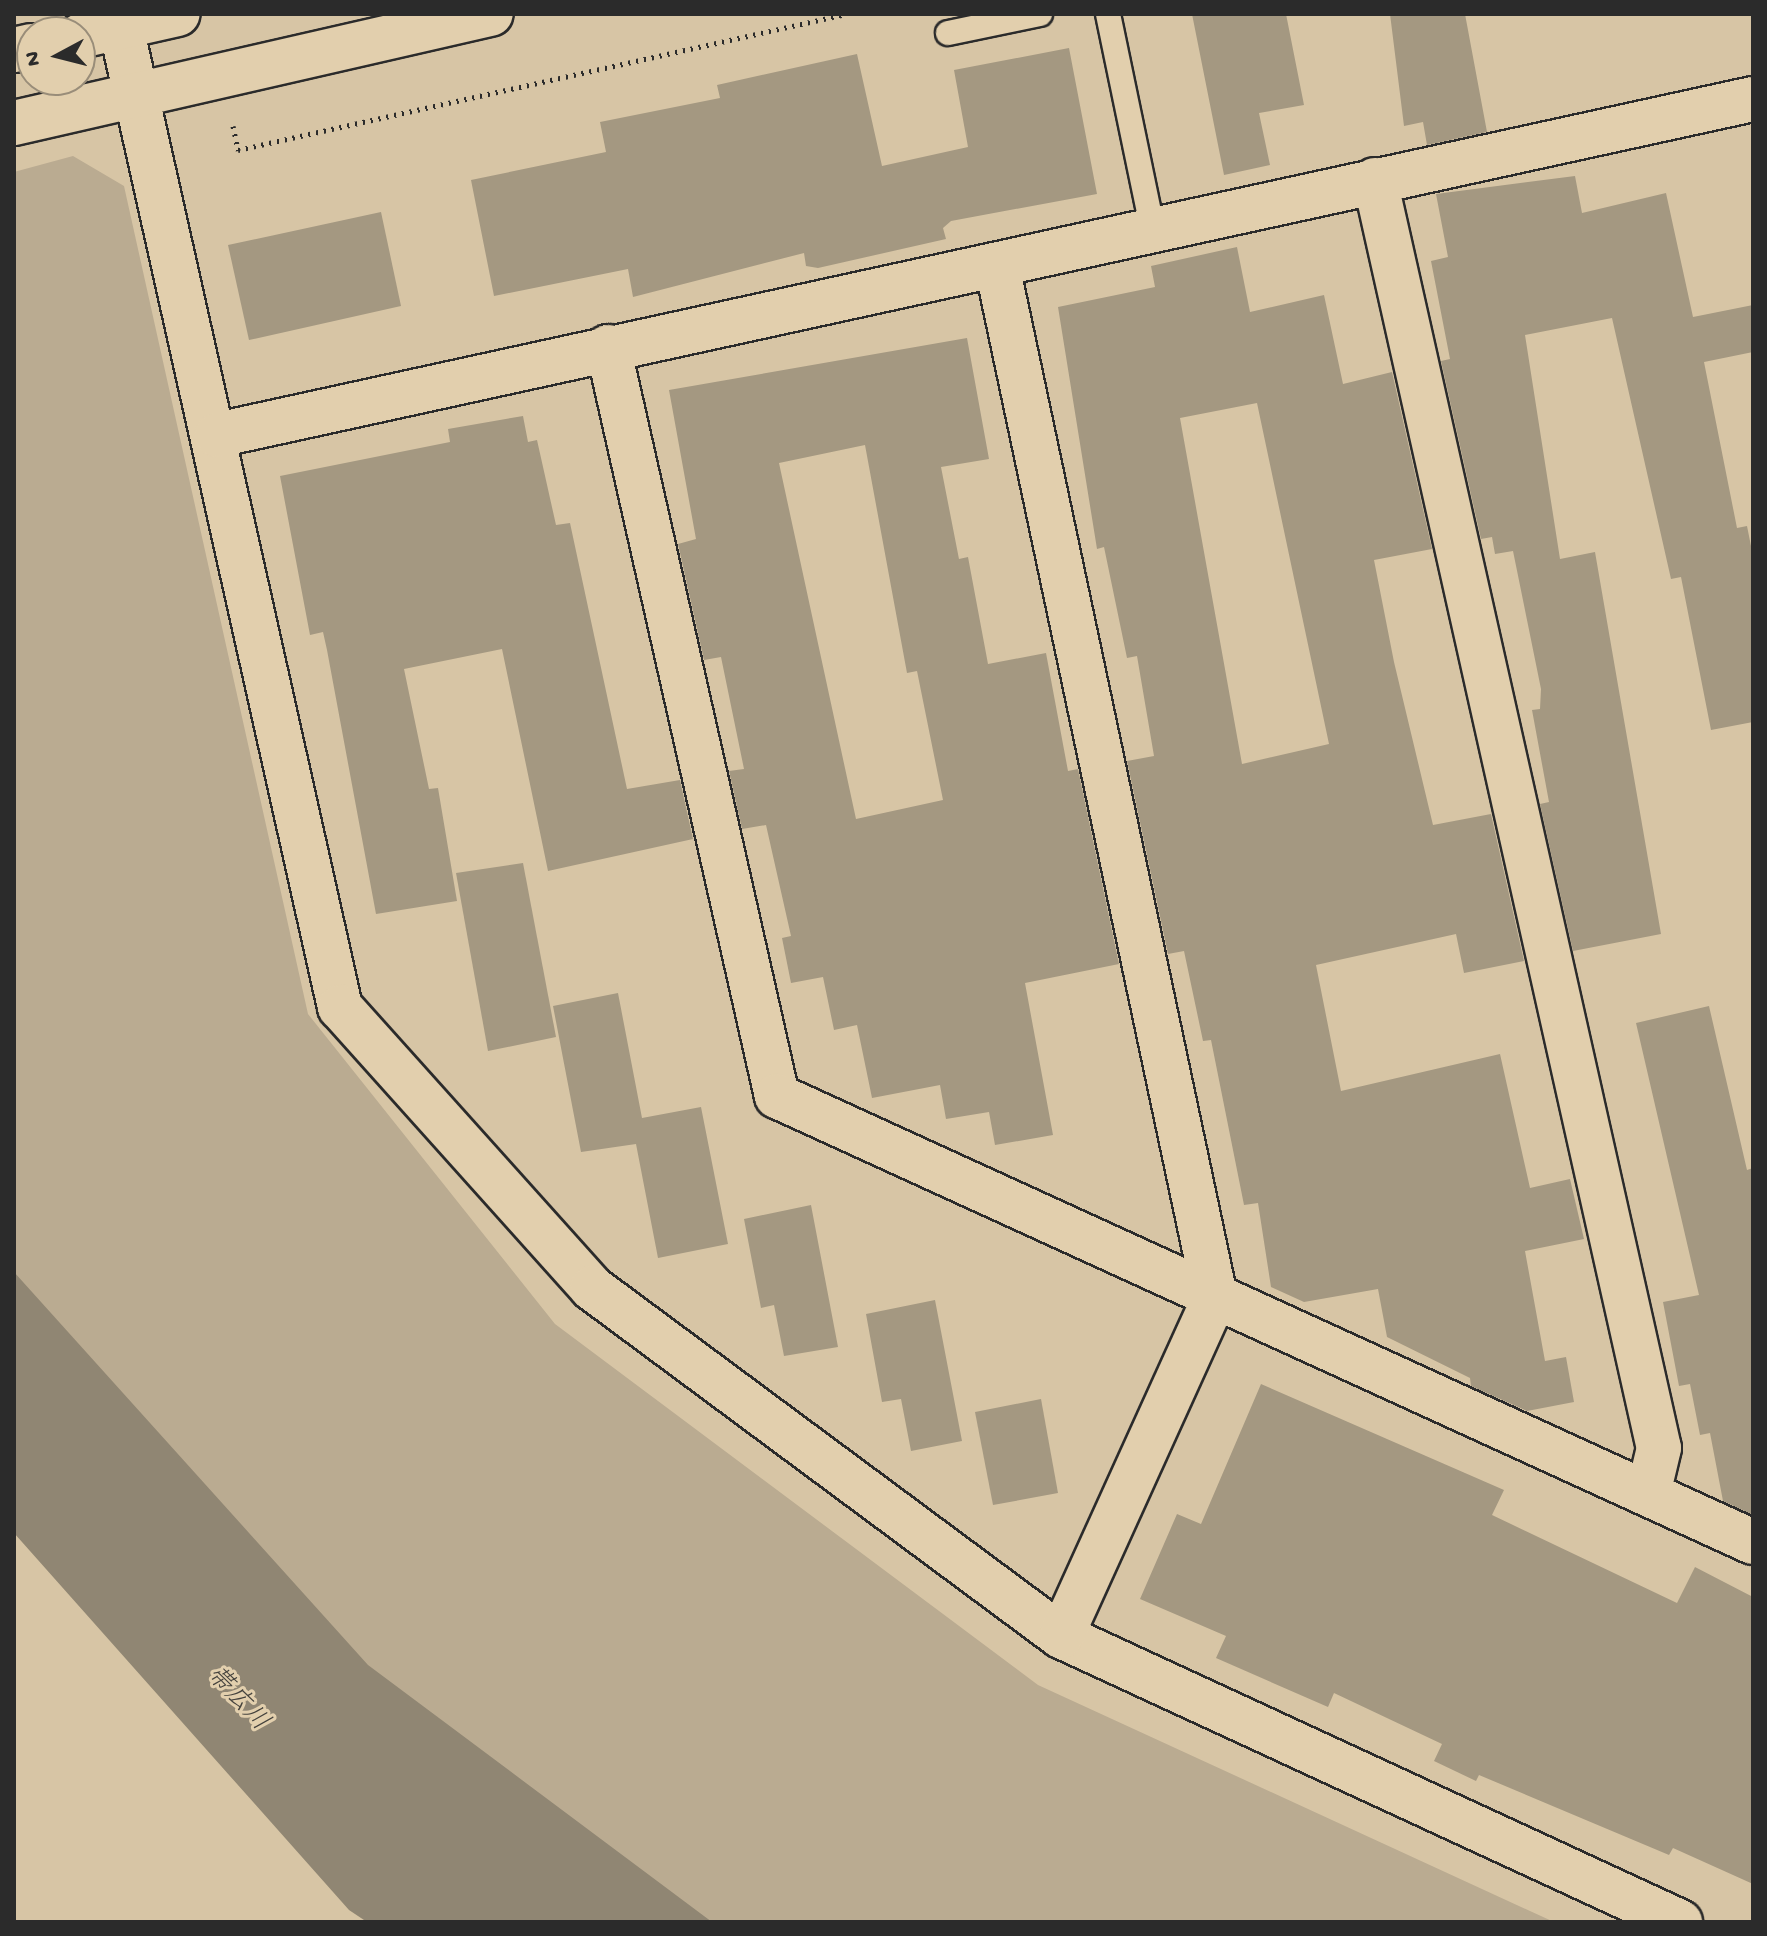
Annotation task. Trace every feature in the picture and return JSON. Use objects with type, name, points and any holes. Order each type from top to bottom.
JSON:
[{"type":"street","points":[[178,14],[107,25],[136,94],[217,435],[340,1007],[592,1288],[1061,1636],[1680,1922]]},
{"type":"street","points":[[14,123],[491,14]]},
{"type":"street","points":[[217,435],[608,347],[997,266],[1375,180],[1753,99]]},
{"type":"street","points":[[1375,180],[1659,1448],[1648,1494]]},
{"type":"street","points":[[997,266],[1215,1297],[1061,1636]]},
{"type":"street","points":[[608,347],[777,1096],[1753,1542]]},
{"type":"lane","points":[[948,33],[1040,14]]},
{"type":"lane","points":[[1108,14],[1153,231]]},
{"type":"path","points":[[222,74],[238,150],[846,14]]},
{"type":"shaded area","points":[[73,156],[124,186],[308,1014],[555,1324],[1038,1685],[1554,1922],[630,1922],[14,1340],[14,172]]},
{"type":"water","name":"帯広川","points":[[14,1272],[368,1665],[712,1922],[367,1922],[349,1910],[14,1533]]},
{"type":"building","points":[[1192,14],[1286,14],[1304,105],[1259,113],[1270,165],[1224,175]]},
{"type":"building","points":[[1390,14],[1465,14],[1487,132],[1427,145],[1423,122],[1404,126]]},
{"type":"building","points":[[1069,48],[1097,194],[951,221],[943,228],[946,239],[818,268],[806,266],[804,253],[633,297],[628,269],[494,296],[471,180],[606,152],[600,122],[720,98],[717,85],[857,54],[882,166],[968,147],[954,70]]},
{"type":"building","points":[[1575,176],[1582,213],[1666,193],[1693,317],[1753,305],[1753,352],[1704,362],[1737,528],[1747,526],[1753,556],[1753,722],[1711,730],[1681,577],[1671,579],[1612,318],[1525,335],[1560,559],[1595,552],[1661,934],[1573,951],[1540,804],[1549,802],[1532,710],[1540,709],[1541,689],[1513,551],[1495,554],[1492,537],[1481,539],[1441,361],[1450,359],[1431,261],[1448,257],[1436,194]]},
{"type":"building","points":[[381,212],[401,306],[249,340],[228,245]]},
{"type":"building","points":[[1237,247],[1250,312],[1324,295],[1343,384],[1392,372],[1432,549],[1374,560],[1394,662],[1433,825],[1491,814],[1524,961],[1464,973],[1456,934],[1316,965],[1341,1091],[1500,1054],[1530,1188],[1570,1179],[1584,1239],[1525,1251],[1545,1361],[1566,1357],[1574,1402],[1527,1411],[1471,1386],[1470,1378],[1387,1337],[1378,1289],[1304,1302],[1271,1287],[1258,1203],[1244,1205],[1211,1040],[1203,1041],[1184,951],[1168,954],[1127,761],[1154,756],[1137,656],[1127,658],[1104,547],[1097,549],[1058,307],[1155,287],[1151,266]],"holes":[[[1257,403],[1329,744],[1242,764],[1180,418]]]},
{"type":"building","points":[[967,338],[989,459],[941,467],[959,559],[968,557],[988,664],[1046,653],[1068,771],[1078,769],[1119,964],[1025,983],[1053,1135],[995,1145],[989,1112],[946,1119],[940,1085],[872,1098],[857,1025],[834,1030],[823,977],[791,983],[782,938],[791,936],[766,825],[742,829],[729,771],[744,769],[721,657],[704,660],[678,544],[696,539],[669,390]],"holes":[[[865,445],[907,673],[917,671],[943,800],[856,819],[779,463]]]},
{"type":"building","points":[[523,416],[528,442],[537,440],[556,525],[570,523],[627,789],[680,780],[693,839],[548,871],[502,649],[404,669],[429,789],[438,788],[457,901],[376,914],[327,650],[323,632],[310,635],[280,476],[450,442],[448,429]]},
{"type":"building","points":[[523,863],[556,1037],[488,1051],[456,873]]},
{"type":"building","points":[[618,993],[642,1118],[701,1107],[728,1244],[658,1258],[636,1144],[581,1152],[553,1006]]},
{"type":"building","points":[[1709,1006],[1747,1170],[1753,1168],[1753,1515],[1723,1501],[1710,1433],[1700,1435],[1690,1384],[1679,1386],[1663,1302],[1699,1295],[1636,1023]]},
{"type":"building","points":[[811,1205],[838,1347],[784,1356],[774,1305],[761,1308],[744,1219]]},
{"type":"building","points":[[935,1300],[962,1441],[911,1451],[901,1399],[882,1402],[866,1314]]},
{"type":"building","points":[[1261,1384],[1504,1490],[1492,1515],[1677,1603],[1695,1567],[1753,1597],[1753,1884],[1673,1848],[1669,1855],[1479,1775],[1476,1781],[1434,1761],[1442,1744],[1334,1693],[1328,1707],[1216,1658],[1226,1636],[1140,1599],[1177,1514],[1201,1524]]},
{"type":"building","points":[[1041,1399],[1058,1493],[993,1505],[975,1412]]}]
